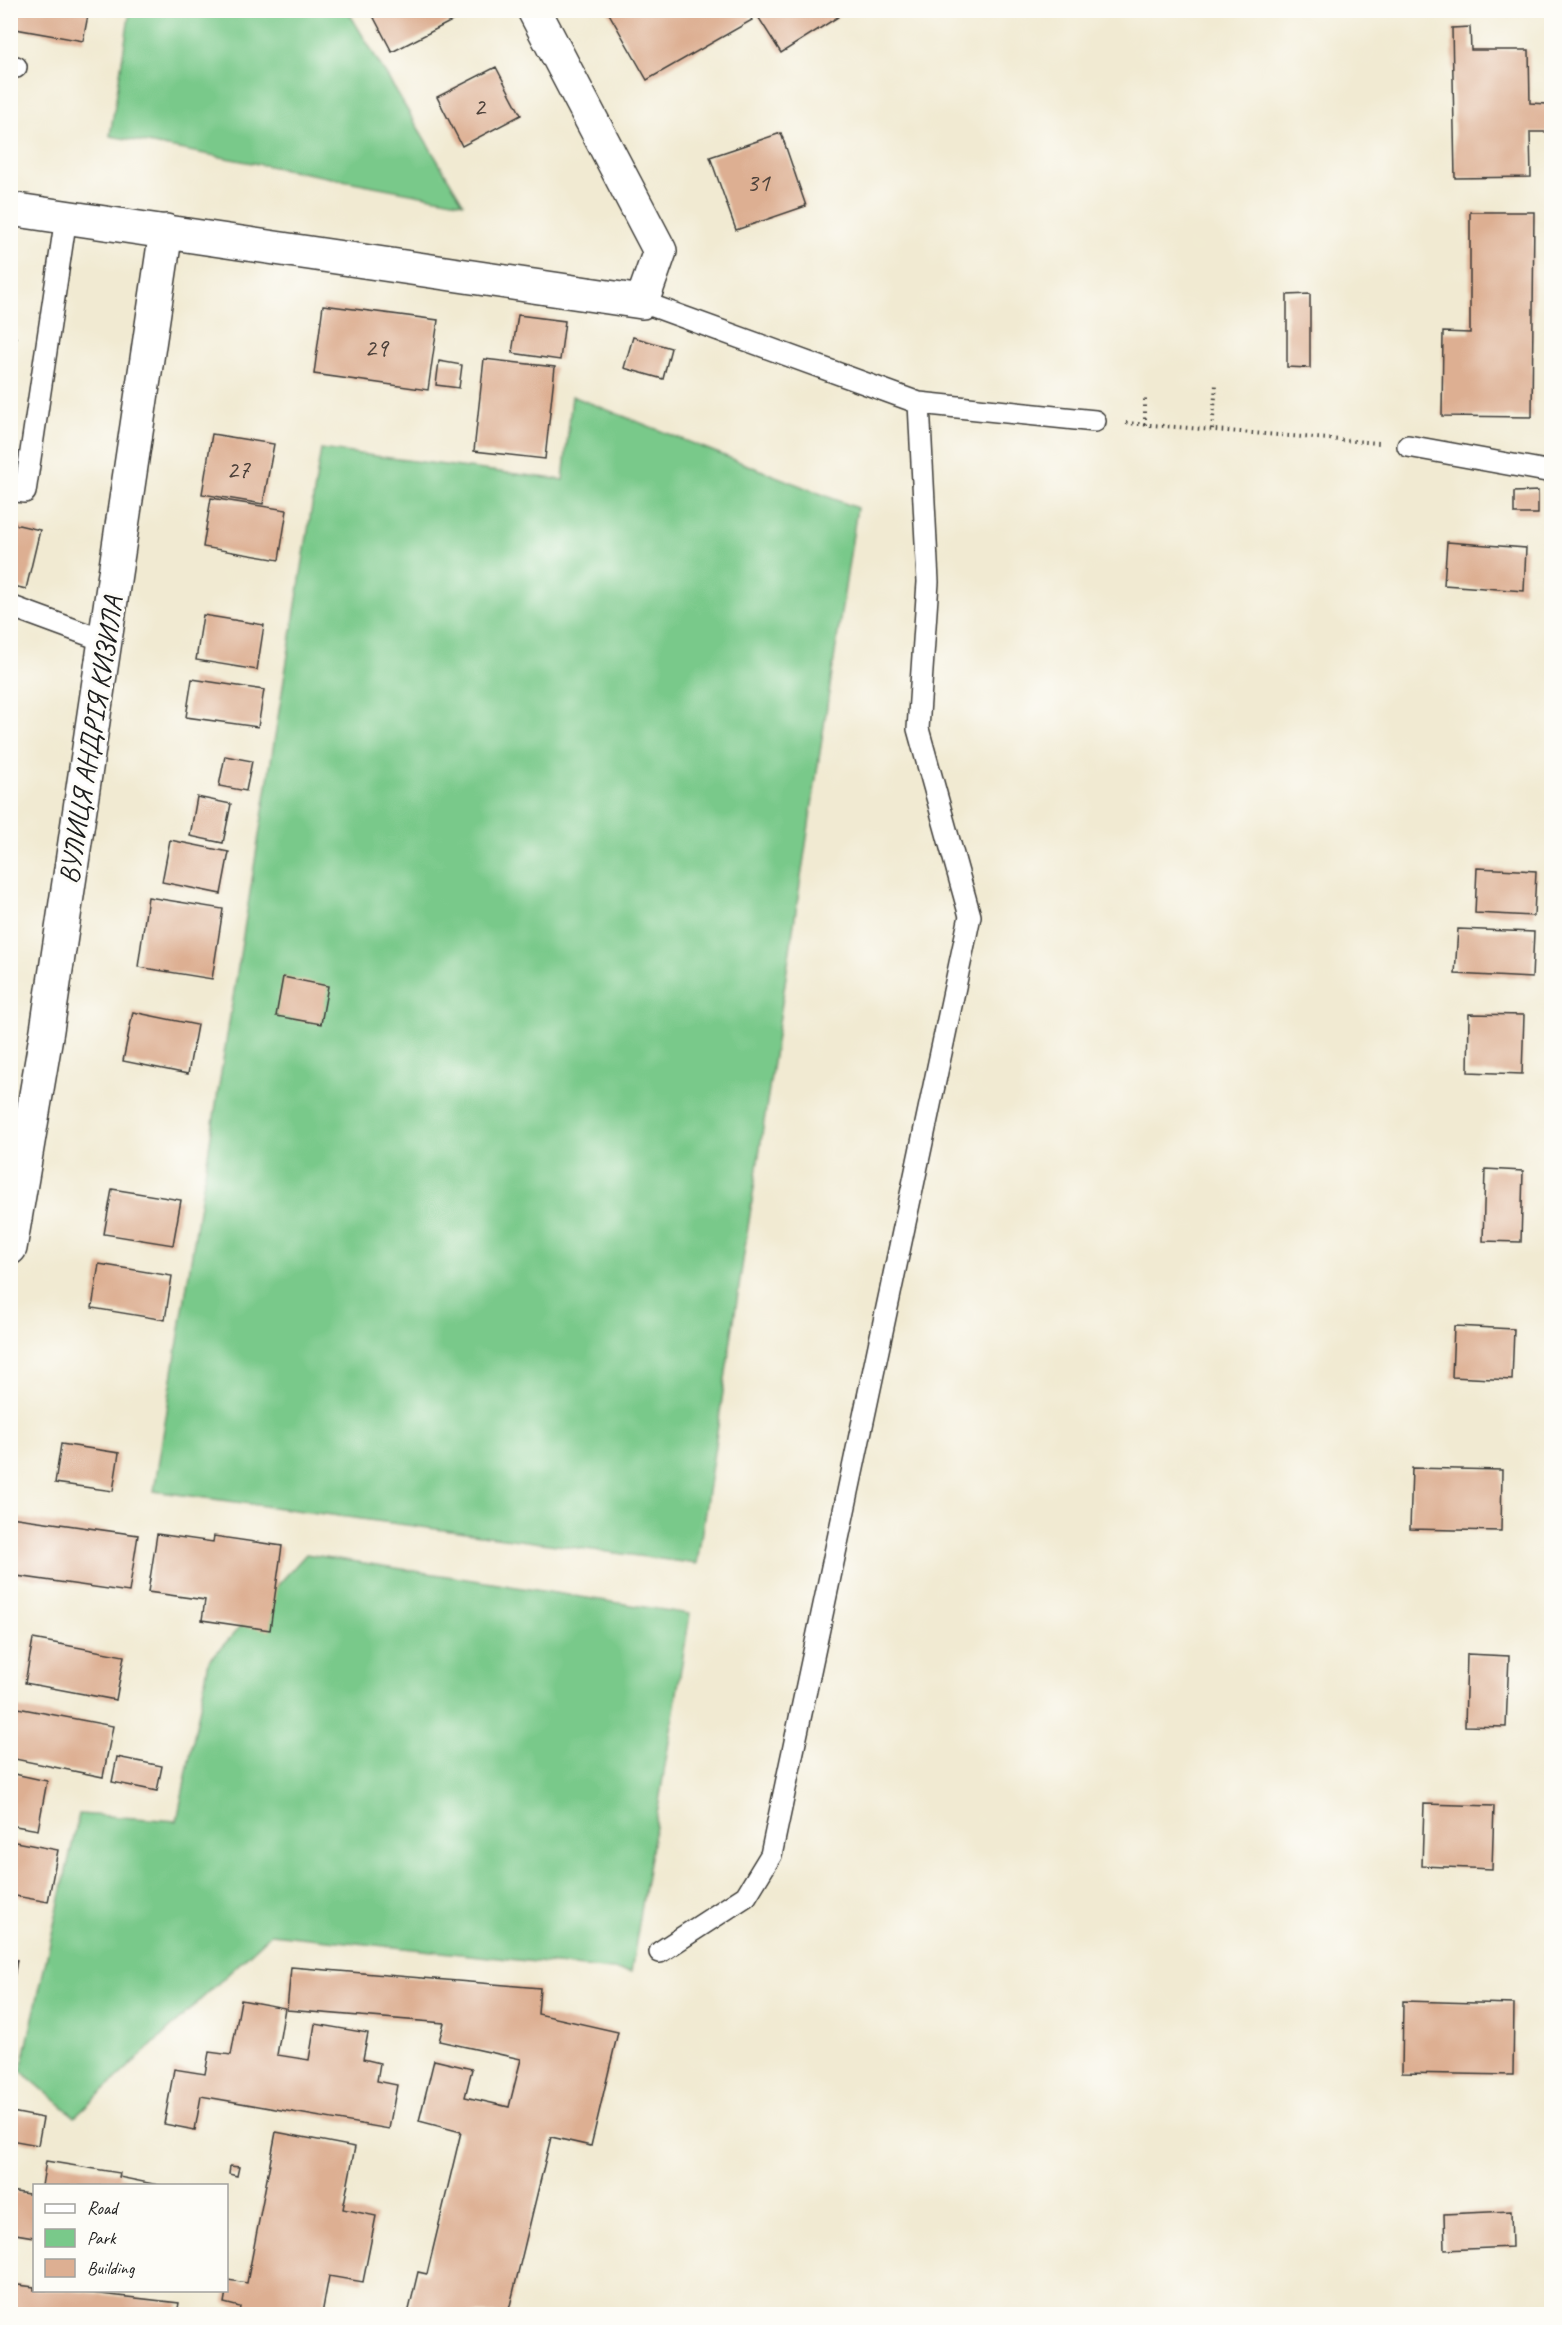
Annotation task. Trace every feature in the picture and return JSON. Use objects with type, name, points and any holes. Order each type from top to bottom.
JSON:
[{"type":"street","points":[[10,209],[642,303],[660,251],[534,10]]},
{"type":"street","name":"ВУЛИЦЯ АНДРІЯ КИЗИЛА","points":[[10,1248],[47,1030],[166,231]]},
{"type":"lane","points":[[10,490],[25,492],[66,217]]},
{"type":"lane","points":[[642,303],[918,403],[1095,422]]},
{"type":"lane","points":[[660,1952],[746,1896],[771,1855],[970,916],[918,729],[928,582],[918,403]]},
{"type":"lane","points":[[1408,446],[1551,472]]},
{"type":"lane","points":[[10,606],[105,640]]},
{"type":"path","points":[[1212,429],[1216,385]]},
{"type":"path","points":[[1145,398],[1145,425]]},
{"type":"path","points":[[1095,422],[1212,429],[1408,446]]},
{"type":"green space","points":[[130,11],[348,11],[463,203],[110,136]]},
{"type":"green space","points":[[572,396],[857,508],[697,1564],[154,1491],[321,449],[563,480]]},
{"type":"green space","points":[[306,1554],[690,1614],[631,1972],[271,1934],[75,2117],[21,2071],[79,1814],[177,1821],[209,1661]]},
{"type":"building","points":[[10,10],[89,10],[83,41],[10,28]]},
{"type":"building","points":[[370,10],[473,10],[392,52]]},
{"type":"building","points":[[607,10],[746,10],[752,20],[647,80]]},
{"type":"building","points":[[764,10],[834,10],[838,17],[781,53],[757,15]]},
{"type":"building","points":[[1470,27],[1471,50],[1529,50],[1530,103],[1547,104],[1548,132],[1530,132],[1531,177],[1455,178],[1452,28]]},
{"type":"building","points":[[496,67],[521,115],[462,146],[437,97]]},
{"type":"building","points":[[781,133],[806,206],[736,230],[710,157]]},
{"type":"building","points":[[1470,212],[1534,212],[1532,417],[1442,416],[1443,332],[1470,333]]},
{"type":"building","points":[[1310,294],[1310,368],[1287,367],[1287,295]]},
{"type":"building","points":[[323,305],[438,320],[428,390],[314,374]]},
{"type":"building","points":[[518,315],[565,321],[560,360],[512,353]]},
{"type":"building","points":[[633,337],[671,348],[663,379],[624,368]]},
{"type":"building","points":[[484,359],[555,367],[545,459],[474,451]]},
{"type":"building","points":[[439,361],[462,365],[459,388],[436,385]]},
{"type":"building","points":[[212,434],[274,444],[263,504],[202,494]]},
{"type":"building","points":[[1538,491],[1538,514],[1514,514],[1514,492]]},
{"type":"building","points":[[211,498],[287,510],[279,560],[203,547]]},
{"type":"building","points":[[10,523],[40,530],[26,589],[10,585]]},
{"type":"building","points":[[1447,542],[1526,548],[1524,591],[1444,585]]},
{"type":"building","points":[[203,615],[264,625],[257,670],[196,660]]},
{"type":"building","points":[[192,679],[264,690],[258,727],[186,717]]},
{"type":"building","points":[[225,756],[252,761],[246,791],[219,786]]},
{"type":"building","points":[[197,797],[231,804],[223,843],[190,836]]},
{"type":"building","points":[[170,840],[229,852],[221,894],[162,882]]},
{"type":"building","points":[[1477,868],[1536,871],[1534,916],[1475,913]]},
{"type":"building","points":[[148,897],[223,909],[212,979],[138,967]]},
{"type":"building","points":[[1458,929],[1534,932],[1532,978],[1455,974]]},
{"type":"building","points":[[283,977],[328,986],[321,1024],[276,1016]]},
{"type":"building","points":[[133,1012],[197,1025],[188,1074],[123,1061]]},
{"type":"building","points":[[1469,1014],[1524,1015],[1522,1074],[1468,1072]]},
{"type":"building","points":[[1485,1169],[1523,1171],[1521,1242],[1483,1241]]},
{"type":"building","points":[[112,1189],[181,1200],[173,1245],[104,1234]]},
{"type":"building","points":[[99,1264],[172,1276],[165,1320],[92,1308]]},
{"type":"building","points":[[1454,1326],[1514,1329],[1512,1380],[1452,1377]]},
{"type":"building","points":[[61,1444],[119,1453],[113,1491],[55,1483]]},
{"type":"building","points":[[1412,1468],[1502,1470],[1501,1531],[1410,1529]]},
{"type":"building","points":[[10,1517],[138,1535],[129,1592],[10,1575]]},
{"type":"building","points":[[157,1534],[213,1542],[214,1536],[282,1546],[270,1630],[202,1620],[205,1600],[148,1592]]},
{"type":"building","points":[[33,1639],[124,1656],[116,1700],[25,1683]]},
{"type":"building","points":[[1467,1654],[1509,1656],[1506,1727],[1465,1726]]},
{"type":"building","points":[[18,1708],[113,1726],[103,1777],[10,1758],[10,1745]]},
{"type":"building","points":[[117,1757],[162,1766],[157,1791],[112,1782]]},
{"type":"building","points":[[10,1773],[47,1781],[38,1830],[10,1825]]},
{"type":"building","points":[[1424,1804],[1494,1806],[1492,1869],[1422,1866]]},
{"type":"building","points":[[10,1841],[58,1850],[48,1902],[10,1895]]},
{"type":"building","points":[[10,1959],[17,1960],[12,1989],[10,1989]]},
{"type":"building","points":[[291,1967],[540,1988],[538,2014],[618,2032],[591,2146],[551,2137],[508,2314],[408,2314],[418,2272],[427,2274],[461,2132],[419,2121],[434,2060],[472,2069],[465,2097],[509,2107],[521,2059],[439,2041],[444,2023],[287,2010]]},
{"type":"building","points":[[241,2000],[285,2008],[277,2055],[309,2060],[315,2024],[368,2033],[363,2059],[380,2063],[377,2081],[397,2085],[389,2129],[201,2096],[195,2130],[164,2124],[174,2069],[205,2074],[209,2052],[231,2055]]},
{"type":"building","points":[[1403,2001],[1514,2004],[1513,2075],[1402,2073]]},
{"type":"building","points":[[12,2112],[43,2118],[38,2145],[10,2140]]},
{"type":"building","points":[[276,2132],[355,2147],[343,2209],[376,2216],[363,2282],[329,2276],[322,2314],[239,2314],[240,2307],[224,2303],[226,2292],[228,2292],[228,2280],[247,2283]]},
{"type":"building","points":[[46,2161],[120,2173],[119,2177],[153,2184],[42,2184]]},
{"type":"building","points":[[230,2166],[239,2167],[237,2176],[229,2174]]},
{"type":"building","points":[[10,2191],[33,2195],[33,2237],[10,2233]]},
{"type":"building","points":[[1511,2211],[1512,2247],[1445,2250],[1444,2214]]},
{"type":"building","points":[[10,2284],[33,2287],[33,2292],[83,2292],[179,2303],[177,2314],[10,2314]]}]
